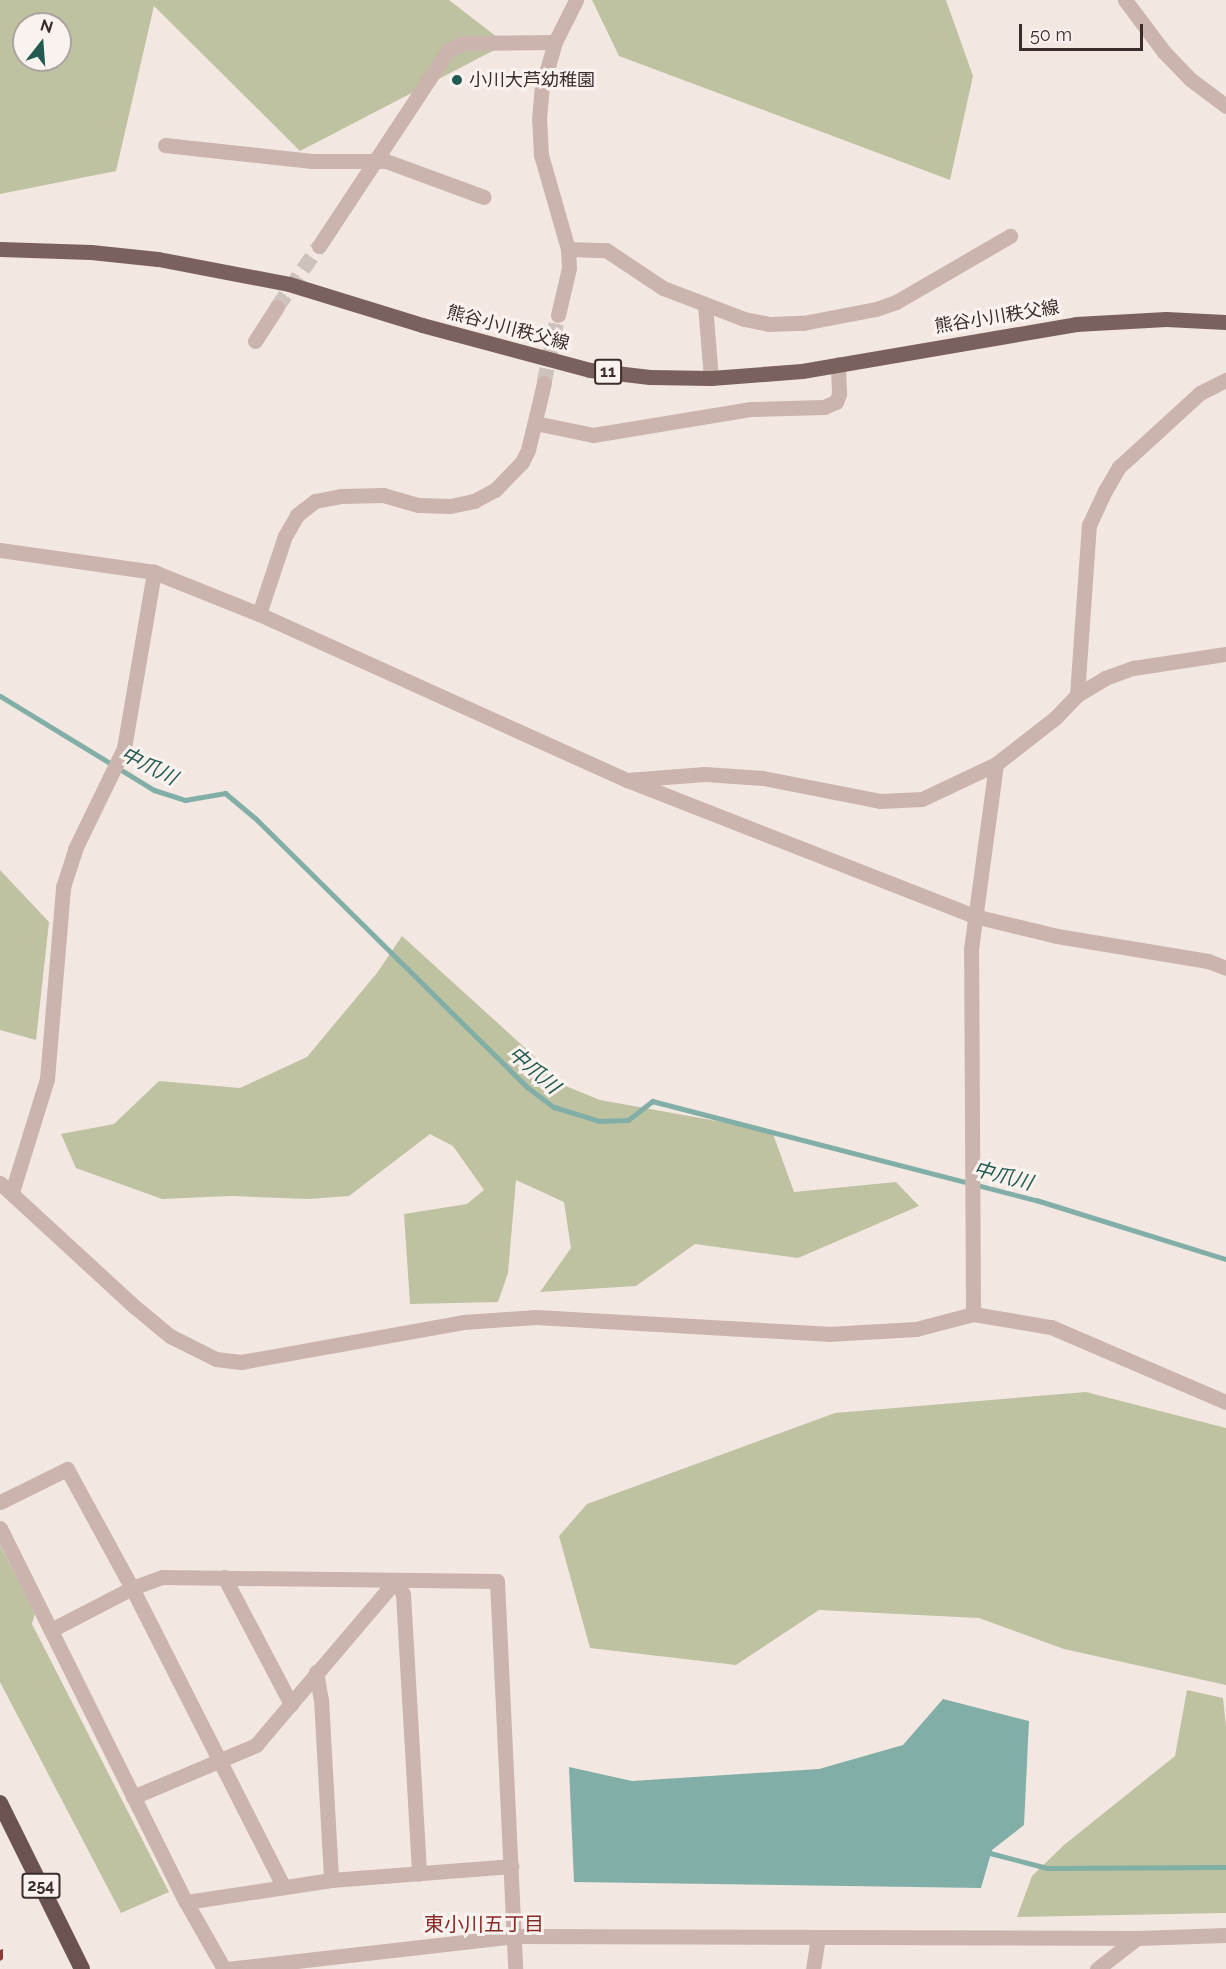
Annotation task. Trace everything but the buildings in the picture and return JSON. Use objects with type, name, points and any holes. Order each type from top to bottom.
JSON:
[{"type":"highway","name":"254","points":[[0,1803],[82,1969]]},
{"type":"main road","name":"熊谷小川秩父線","points":[[0,249],[91,252],[158,259],[289,284],[422,325],[590,370],[650,377],[711,378],[802,371],[1076,324],[1166,319],[1226,322]]},
{"type":"street","points":[[558,315],[569,268],[568,249],[544,166],[540,131],[542,87],[555,42],[576,0]]},
{"type":"street","points":[[1125,0],[1164,52],[1190,79],[1226,106]]},
{"type":"street","points":[[319,246],[448,50],[464,43],[555,42]]},
{"type":"street","points":[[165,145],[312,161],[377,161],[401,165],[455,188],[484,197]]},
{"type":"street","points":[[568,249],[606,250],[663,288],[744,319],[769,324],[803,323],[876,309],[926,287],[1010,236]]},
{"type":"street","points":[[705,305],[711,378]]},
{"type":"street","points":[[255,341],[277,307]]},
{"type":"street","points":[[535,423],[593,435],[750,410],[824,407],[837,402],[838,364]]},
{"type":"street","points":[[1077,695],[1089,525],[1105,491],[1119,467],[1200,393],[1226,380]]},
{"type":"street","points":[[260,614],[285,536],[297,515],[315,501],[341,496],[383,495],[419,505],[450,506],[474,501],[495,490],[522,462],[535,423],[544,383]]},
{"type":"street","points":[[0,550],[154,572],[260,614],[627,780],[974,916],[1057,936],[1208,961],[1226,968]]},
{"type":"street","points":[[154,572],[124,748],[75,849],[63,887],[47,1079],[6,1187],[135,1307],[170,1336],[216,1359],[241,1362],[464,1322],[536,1317],[828,1334],[916,1329],[973,1314],[1051,1327],[1226,1402]]},
{"type":"street","points":[[627,780],[705,774],[763,778],[880,801],[922,799],[996,764],[1055,718],[1077,695],[1105,678],[1133,668],[1226,654]]},
{"type":"street","points":[[973,1314],[970,949],[996,764]]},
{"type":"street","points":[[0,1502],[67,1469],[132,1588],[283,1886]]},
{"type":"street","points":[[0,1528],[186,1902],[225,1969],[515,1936],[1137,1938],[1226,1935]]},
{"type":"street","points":[[51,1630],[132,1588],[162,1577],[497,1581],[515,1969]]},
{"type":"street","points":[[224,1577],[291,1704]]},
{"type":"street","points":[[133,1797],[255,1744],[395,1581]]},
{"type":"street","points":[[395,1581],[403,1594],[419,1874]]},
{"type":"street","points":[[316,1672],[321,1699],[331,1880]]},
{"type":"street","points":[[186,1902],[331,1880],[511,1866]]},
{"type":"street","points":[[813,1969],[818,1937]]},
{"type":"street","points":[[1097,1969],[1137,1938]]},
{"type":"green space","points":[[0,0],[449,0],[506,44],[300,151],[154,6],[116,171],[0,194]]},
{"type":"green space","points":[[592,0],[946,0],[973,76],[950,180],[619,56]]},
{"type":"green space","points":[[0,870],[49,922],[36,1040],[0,1030]]},
{"type":"green space","points":[[402,936],[568,1087],[600,1100],[772,1131],[794,1192],[896,1182],[919,1206],[798,1258],[695,1244],[636,1286],[540,1292],[571,1248],[564,1202],[516,1180],[508,1273],[498,1302],[410,1304],[404,1214],[467,1204],[484,1190],[453,1146],[430,1134],[349,1196],[308,1199],[231,1196],[162,1199],[76,1168],[61,1134],[114,1124],[159,1081],[240,1088],[307,1057],[377,973]]},
{"type":"green space","points":[[1086,1392],[1226,1428],[1226,1685],[1064,1649],[979,1618],[819,1610],[736,1665],[590,1648],[559,1536],[587,1504],[835,1413]]},
{"type":"green space","points":[[0,1545],[35,1613],[32,1624],[169,1892],[121,1913],[0,1682]]},
{"type":"green space","points":[[1187,1690],[1223,1698],[1226,1727],[1226,1913],[1017,1917],[1032,1876],[1064,1845],[1175,1756]]},
{"type":"water","points":[[943,1699],[1029,1721],[1024,1825],[992,1850],[981,1888],[574,1882],[569,1767],[632,1781],[819,1769],[903,1745]]},
{"type":"waterway","name":"中爪川","points":[[0,696],[154,790],[185,800],[225,793],[255,818],[527,1087],[554,1107],[599,1121],[628,1120],[652,1101],[1036,1200],[1226,1259]]},
{"type":"waterway","points":[[986,1852],[1047,1868],[1226,1867]]},
{"type":"tunnel","points":[[277,307],[319,246]]},
{"type":"tunnel","points":[[544,383],[558,315]]},
{"type":"place","name":"小川大芦幼稚園","points":[[457,80]]},
{"type":"district","name":"東小川五丁目","points":[[484,1924]]}]
